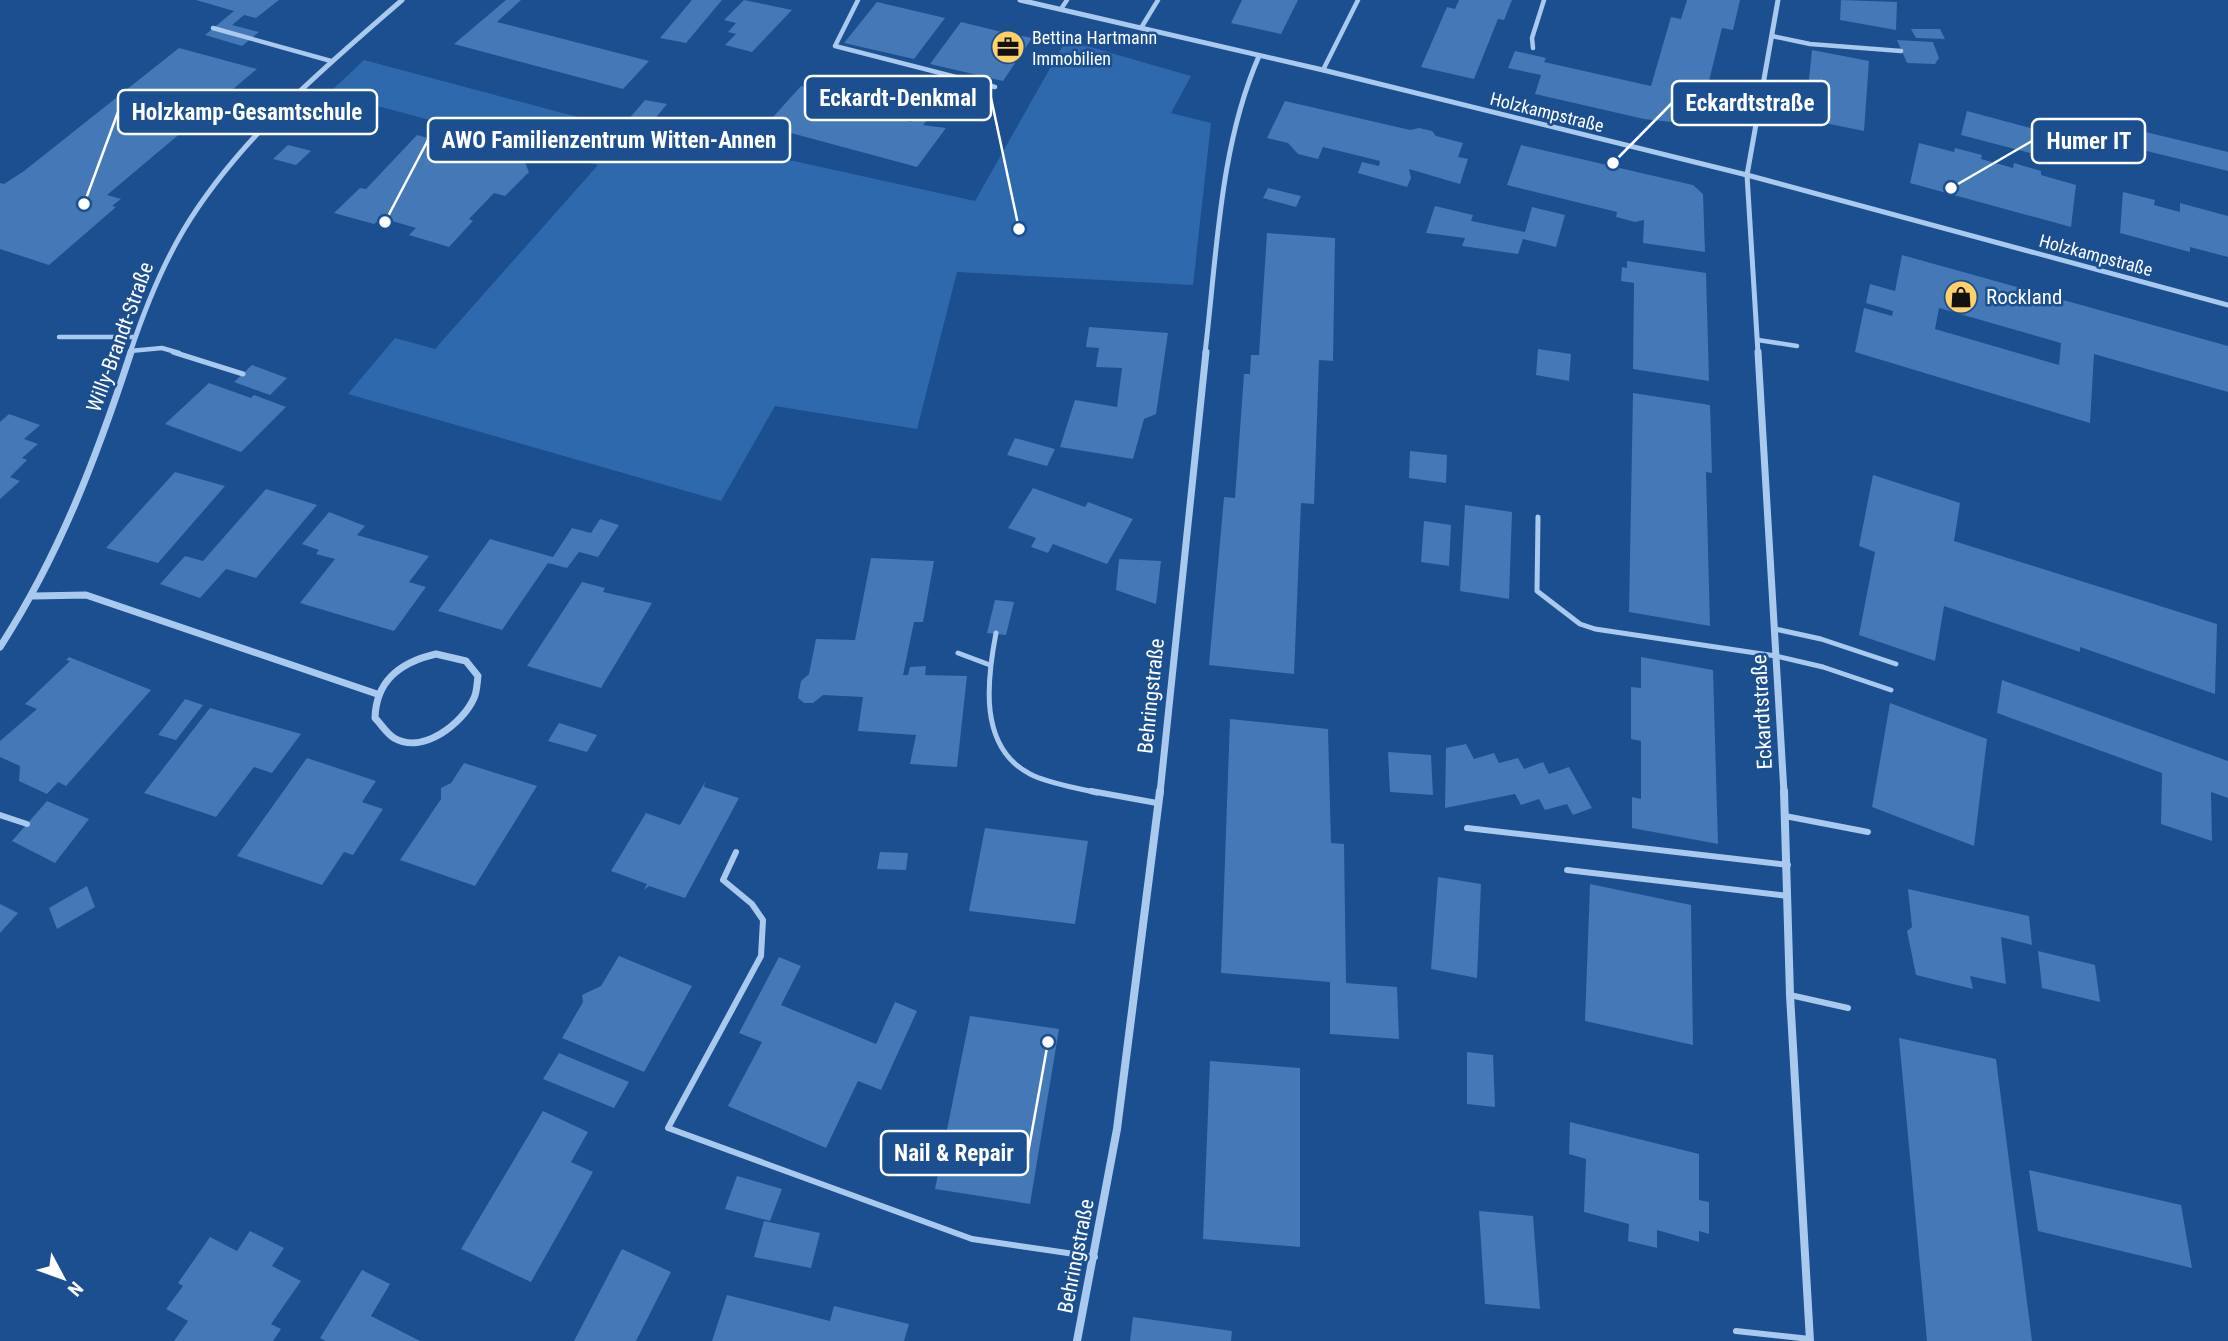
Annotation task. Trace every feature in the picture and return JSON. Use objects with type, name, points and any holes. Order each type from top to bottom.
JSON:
[{"type":"street","name":"Willy-Brandt-Straße","points":[[0,647],[34,596],[102,440],[135,337],[177,241],[232,167],[271,122],[331,61],[402,0]]},
{"type":"street","name":"Holzkampstraße","points":[[1020,0],[1323,70],[1748,175],[2228,305]]},
{"type":"street","name":"Eckardtstraße","points":[[1779,0],[1748,175],[1788,865],[1790,995],[1810,1340]]},
{"type":"street","name":"Behringstraße","points":[[1077,1341],[1095,1258],[1131,1049],[1203,370],[1234,130],[1247,80],[1259,56]]},
{"type":"street","points":[[34,596],[86,595],[377,694]]},
{"type":"street","points":[[436,654],[462,658],[477,675],[478,687],[469,712],[445,732],[415,741],[389,736],[380,728],[375,718],[377,694],[395,670],[422,656],[436,654]]},
{"type":"lane","points":[[858,0],[835,46],[995,88]]},
{"type":"lane","points":[[1060,9],[1067,0]]},
{"type":"lane","points":[[1142,28],[1158,0]]},
{"type":"lane","points":[[1323,70],[1358,0]]},
{"type":"lane","points":[[1533,48],[1532,38],[1545,0]]},
{"type":"lane","points":[[212,28],[331,61]]},
{"type":"lane","points":[[1772,36],[1810,44],[1902,51]]},
{"type":"lane","points":[[271,122],[293,129]]},
{"type":"lane","points":[[59,337],[135,337]]},
{"type":"lane","points":[[1758,340],[1797,346]]},
{"type":"lane","points":[[130,351],[162,348],[243,374]]},
{"type":"lane","points":[[1538,517],[1537,591],[1580,624],[1595,629],[1776,656],[1823,667],[1891,690]]},
{"type":"lane","points":[[1775,629],[1821,639],[1896,664]]},
{"type":"lane","points":[[996,633],[990,665],[991,728],[1010,759],[1028,773],[1040,777],[1125,802],[1157,803]]},
{"type":"lane","points":[[958,653],[990,665]]},
{"type":"lane","points":[[0,815],[27,824]]},
{"type":"lane","points":[[1785,816],[1868,832]]},
{"type":"lane","points":[[1467,828],[1788,865]]},
{"type":"lane","points":[[736,852],[723,880],[752,904],[763,920],[761,956],[668,1128],[972,1239],[1095,1258]]},
{"type":"lane","points":[[1567,870],[1788,895]]},
{"type":"lane","points":[[1790,995],[1849,1009]]},
{"type":"lane","points":[[1737,1331],[1810,1340]]},
{"type":"shaded area","points":[[1066,40],[1191,76],[1171,113],[1211,123],[1193,285],[957,272],[917,429],[775,406],[721,501],[348,394],[395,338],[435,349],[598,165],[329,93],[364,60],[619,128],[708,142],[975,201]]},
{"type":"building","points":[[196,0],[279,0],[256,18],[244,15],[232,25],[259,32],[242,46],[205,35],[234,11]]},
{"type":"building","points":[[506,0],[521,0],[497,22],[649,61],[623,89],[454,44]]},
{"type":"building","points":[[692,0],[722,0],[686,43],[660,38]]},
{"type":"building","points":[[744,0],[792,10],[752,52],[725,45],[736,34],[728,32],[736,23],[724,20]]},
{"type":"building","points":[[1242,0],[1298,0],[1281,34],[1231,23]]},
{"type":"building","points":[[1459,0],[1512,0],[1504,20],[1498,19],[1474,79],[1421,67],[1447,7],[1455,9]]},
{"type":"building","points":[[1687,0],[1740,0],[1733,30],[1722,28],[1707,89],[1689,124],[1644,119],[1535,94],[1541,75],[1508,68],[1515,51],[1546,58],[1544,62],[1651,86],[1671,17],[1681,19]]},
{"type":"building","points":[[1841,0],[1897,2],[1896,30],[1840,20]]},
{"type":"building","points":[[877,2],[945,18],[914,59],[844,43]]},
{"type":"building","points":[[961,22],[1032,38],[1003,81],[930,64]]},
{"type":"building","points":[[1911,29],[1940,29],[1945,39],[1916,38]]},
{"type":"building","points":[[1897,40],[1933,42],[1939,58],[1935,64],[1907,63]]},
{"type":"building","points":[[179,48],[257,69],[107,195],[121,199],[112,206],[116,207],[49,265],[0,249],[0,183],[4,184],[24,171]]},
{"type":"building","points":[[1812,50],[1869,61],[1864,131],[1805,119]]},
{"type":"building","points":[[801,86],[811,88],[806,95],[823,99],[828,93],[840,96],[835,102],[852,107],[857,100],[869,103],[864,110],[882,114],[887,107],[898,110],[893,117],[911,122],[917,115],[929,118],[923,125],[946,128],[917,167],[765,126]]},
{"type":"building","points":[[645,100],[667,104],[650,125],[628,120]]},
{"type":"building","points":[[1285,101],[1410,130],[1419,128],[1432,131],[1436,136],[1463,143],[1458,157],[1468,159],[1460,184],[1409,169],[1411,178],[1407,187],[1358,173],[1362,162],[1379,166],[1380,161],[1323,147],[1318,159],[1298,154],[1288,143],[1267,138]]},
{"type":"building","points":[[1967,111],[2041,131],[2038,155],[1961,135]]},
{"type":"building","points":[[2092,119],[2228,152],[2228,171],[2090,137]]},
{"type":"building","points":[[417,135],[477,152],[481,148],[524,160],[529,172],[505,196],[494,193],[469,219],[473,221],[449,247],[409,235],[416,228],[382,218],[374,224],[334,213],[360,188],[366,189]]},
{"type":"building","points":[[1919,143],[1954,152],[1955,148],[1982,155],[1981,159],[2013,168],[2014,163],[2041,171],[2041,175],[2076,185],[2071,227],[1910,183]]},
{"type":"building","points":[[288,145],[311,151],[296,165],[273,159]]},
{"type":"building","points":[[1521,145],[1693,185],[1703,194],[1705,252],[1643,243],[1644,220],[1635,222],[1616,217],[1617,212],[1507,185]]},
{"type":"building","points":[[1268,188],[1301,196],[1296,207],[1263,198]]},
{"type":"building","points":[[2123,192],[2155,200],[2154,205],[2180,212],[2180,203],[2228,216],[2228,257],[2190,247],[2190,252],[2120,233]]},
{"type":"building","points":[[1435,206],[1473,215],[1471,221],[1525,232],[1532,207],[1565,215],[1556,247],[1523,239],[1518,254],[1462,246],[1465,238],[1426,233]]},
{"type":"building","points":[[1267,233],[1335,238],[1333,361],[1319,360],[1314,504],[1301,503],[1294,674],[1209,665],[1224,497],[1235,498],[1244,374],[1250,374],[1251,355],[1259,355]]},
{"type":"building","points":[[1902,255],[2228,346],[2228,392],[2094,354],[2090,423],[1855,352],[1864,308],[1892,316],[1893,311],[1866,303],[1870,284],[1895,291]],"holes":[[[1939,308],[2061,343],[2059,365],[1935,329]]]},
{"type":"building","points":[[1627,261],[1706,273],[1709,381],[1633,369],[1634,283],[1621,281],[1622,267],[1627,268]]},
{"type":"building","points":[[1089,327],[1168,333],[1156,414],[1144,419],[1133,459],[1060,447],[1075,400],[1117,407],[1122,368],[1096,367],[1099,348],[1086,347]]},
{"type":"building","points":[[1538,349],[1571,354],[1569,381],[1536,375]]},
{"type":"building","points":[[252,365],[287,378],[270,395],[234,382]]},
{"type":"building","points":[[209,383],[286,407],[241,452],[165,424]]},
{"type":"building","points":[[1633,393],[1710,405],[1712,473],[1706,472],[1710,626],[1629,612]]},
{"type":"building","points":[[9,414],[40,425],[24,439],[38,444],[22,458],[27,460],[10,477],[20,481],[0,499],[0,422]]},
{"type":"building","points":[[1015,438],[1055,449],[1047,466],[1007,455]]},
{"type":"building","points":[[1410,451],[1447,455],[1446,483],[1409,478]]},
{"type":"building","points":[[175,472],[225,486],[158,563],[106,548]]},
{"type":"building","points":[[1873,475],[1960,503],[1954,541],[2217,624],[2215,694],[2080,647],[2080,652],[1944,606],[1935,661],[1859,635],[1875,552],[1859,546]]},
{"type":"building","points":[[1033,488],[1085,507],[1088,502],[1133,519],[1107,564],[1053,544],[1048,553],[1031,547],[1036,538],[1008,528]]},
{"type":"building","points":[[266,489],[317,505],[256,578],[226,569],[200,598],[160,584],[185,556],[203,561]]},
{"type":"building","points":[[1465,505],[1512,512],[1509,599],[1460,591]]},
{"type":"building","points":[[329,512],[365,526],[357,535],[429,556],[409,582],[426,587],[394,631],[300,603],[335,559],[316,554],[319,550],[302,544]]},
{"type":"building","points":[[600,519],[619,525],[598,557],[579,552],[567,568],[548,563],[502,630],[438,611],[490,539],[553,557],[572,528],[591,533]]},
{"type":"building","points":[[1424,521],[1451,525],[1449,566],[1421,562]]},
{"type":"building","points":[[871,558],[934,561],[923,622],[914,622],[903,675],[908,675],[910,667],[926,666],[925,675],[967,676],[957,767],[910,764],[916,735],[858,731],[863,697],[823,695],[813,703],[804,703],[798,698],[801,681],[809,674],[816,639],[855,640]]},
{"type":"building","points":[[1119,559],[1161,561],[1156,604],[1116,590]]},
{"type":"building","points":[[582,582],[605,588],[603,592],[652,603],[601,688],[527,666]]},
{"type":"building","points":[[995,600],[1014,602],[1006,635],[987,633]]},
{"type":"building","points":[[69,657],[151,690],[66,786],[58,782],[47,794],[19,781],[20,766],[0,757],[0,741],[37,709],[25,704],[70,661],[66,660]]},
{"type":"building","points":[[1641,657],[1713,670],[1718,844],[1632,828],[1632,797],[1641,799],[1641,741],[1631,739],[1631,687],[1641,688]]},
{"type":"building","points":[[2002,680],[2228,761],[2228,798],[2211,792],[2212,841],[2161,824],[2162,773],[1997,713]]},
{"type":"building","points":[[185,699],[203,705],[176,740],[158,735]]},
{"type":"building","points":[[1890,703],[1987,739],[1974,846],[1872,807]]},
{"type":"building","points":[[210,708],[301,734],[272,773],[254,767],[216,817],[144,793]]},
{"type":"building","points":[[1230,719],[1328,729],[1331,843],[1344,844],[1346,983],[1397,987],[1399,1039],[1330,1034],[1330,982],[1221,973]]},
{"type":"building","points":[[559,723],[597,735],[587,752],[548,741]]},
{"type":"building","points":[[1466,744],[1474,759],[1494,753],[1499,763],[1518,758],[1524,769],[1543,762],[1549,774],[1569,767],[1592,808],[1573,815],[1567,804],[1545,810],[1539,799],[1521,805],[1515,794],[1445,808],[1446,748]]},
{"type":"building","points":[[1388,752],[1431,755],[1433,795],[1390,792]]},
{"type":"building","points":[[307,758],[376,781],[362,802],[383,809],[353,855],[344,852],[322,885],[237,856]]},
{"type":"building","points":[[464,763],[537,786],[475,886],[400,860],[441,799],[441,788],[451,783]]},
{"type":"building","points":[[705,782],[704,787],[739,798],[685,898],[649,886],[644,890],[647,884],[611,871],[646,813],[680,825]]},
{"type":"building","points":[[47,801],[89,819],[55,863],[12,841]]},
{"type":"building","points":[[985,828],[1088,841],[1075,924],[969,911]]},
{"type":"building","points":[[880,852],[908,853],[906,870],[877,869]]},
{"type":"building","points":[[1438,877],[1481,884],[1477,978],[1431,969]]},
{"type":"building","points":[[1590,884],[1691,905],[1693,1045],[1585,1021]]},
{"type":"building","points":[[87,886],[95,907],[57,929],[49,908]]},
{"type":"building","points":[[1908,889],[2029,916],[2032,945],[2001,937],[2006,984],[1970,976],[1973,989],[1916,975],[1907,931],[1912,927]]},
{"type":"building","points":[[0,904],[18,913],[0,933]]},
{"type":"building","points":[[2038,951],[2095,965],[2100,1002],[2042,988]]},
{"type":"building","points":[[619,956],[692,986],[644,1072],[562,1038],[583,1002],[582,995],[601,986]]},
{"type":"building","points":[[779,957],[801,966],[781,1005],[876,1044],[895,1002],[917,1011],[881,1090],[858,1081],[826,1148],[728,1106],[762,1042],[739,1033]]},
{"type":"building","points":[[970,1016],[1059,1029],[1030,1204],[935,1189]]},
{"type":"building","points":[[1899,1038],[1996,1059],[2032,1341],[1927,1341]]},
{"type":"building","points":[[1467,1052],[1493,1055],[1495,1107],[1467,1104]]},
{"type":"building","points":[[559,1053],[629,1082],[614,1108],[543,1079]]},
{"type":"building","points":[[1210,1061],[1300,1068],[1300,1247],[1203,1239]]},
{"type":"building","points":[[543,1111],[588,1132],[571,1162],[593,1172],[531,1282],[461,1249]]},
{"type":"building","points":[[1570,1122],[1699,1154],[1699,1200],[1709,1202],[1709,1234],[1699,1231],[1699,1242],[1657,1230],[1657,1248],[1628,1241],[1629,1224],[1584,1212],[1586,1159],[1569,1154]]},
{"type":"building","points":[[2029,1170],[2181,1205],[2192,1268],[2038,1231]]},
{"type":"building","points":[[737,1176],[782,1189],[770,1221],[725,1209]]},
{"type":"building","points":[[1479,1211],[1533,1216],[1540,1309],[1485,1304]]},
{"type":"building","points":[[764,1221],[820,1233],[811,1268],[754,1257]]},
{"type":"building","points":[[250,1231],[284,1248],[272,1266],[301,1281],[271,1324],[281,1329],[273,1341],[174,1341],[188,1321],[166,1309],[183,1286],[178,1283],[210,1237],[237,1251]]},
{"type":"building","points":[[622,1249],[671,1272],[636,1341],[574,1341]]},
{"type":"building","points":[[362,1270],[390,1284],[371,1316],[420,1341],[326,1341],[320,1338]]},
{"type":"building","points":[[727,1295],[830,1321],[834,1306],[909,1324],[904,1341],[712,1341]]},
{"type":"building","points":[[1133,1317],[1232,1331],[1231,1341],[1130,1341]]},
{"type":"place","name":"Bettina Hartmann Immobilien","points":[[1008,47]]},
{"type":"place","name":"Eckardtstraße","points":[[1613,163]]},
{"type":"place","name":"Humer IT","points":[[1951,188]]},
{"type":"place","name":"Holzkamp-Gesamtschule","points":[[84,204]]},
{"type":"place","name":"AWO Familienzentrum Witten-Annen","points":[[385,222]]},
{"type":"place","name":"Eckardt-Denkmal","points":[[1019,229]]},
{"type":"place","name":"Rockland","points":[[1961,297]]},
{"type":"place","name":"Nail & Repair","points":[[1048,1042]]}]
